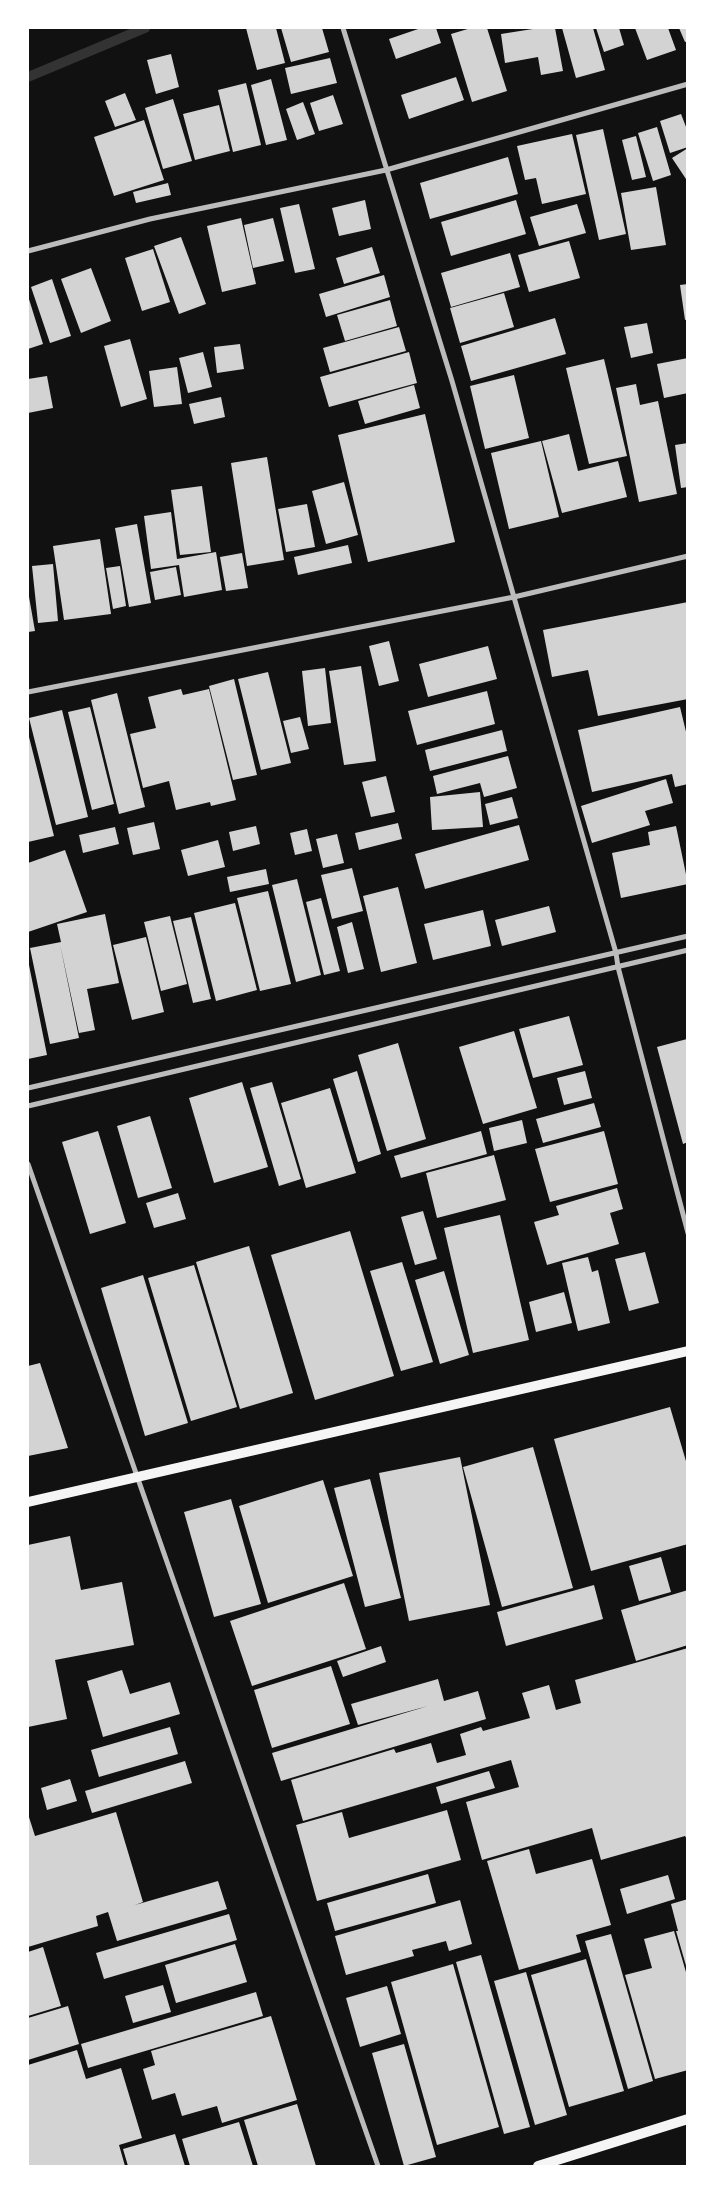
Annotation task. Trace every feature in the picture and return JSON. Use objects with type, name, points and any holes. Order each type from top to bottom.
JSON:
[{"type":"main road","points":[[28,1502],[688,1351]]},
{"type":"main road","points":[[538,2166],[688,2119]]},
{"type":"street","points":[[343,28],[452,381],[616,953],[618,967],[688,1233]]},
{"type":"street","points":[[28,251],[150,219],[386,170],[688,84]]},
{"type":"street","points":[[28,692],[514,597],[688,556]]},
{"type":"street","points":[[28,1088],[688,936]]},
{"type":"street","points":[[28,1106],[688,950]]},
{"type":"street","points":[[28,1164],[378,2166]]},
{"type":"building","points":[[246,28],[276,28],[285,63],[257,70]]},
{"type":"building","points":[[281,28],[322,28],[329,52],[291,62]]},
{"type":"building","points":[[421,28],[436,28],[441,43],[396,59],[389,39]]},
{"type":"building","points":[[471,28],[487,28],[507,91],[472,102],[451,34]]},
{"type":"building","points":[[539,28],[555,28],[563,71],[541,75],[538,57],[505,63],[501,34]]},
{"type":"building","points":[[562,28],[593,28],[605,70],[576,78]]},
{"type":"building","points":[[596,28],[619,28],[624,45],[604,52]]},
{"type":"building","points":[[635,28],[668,28],[676,50],[647,60]]},
{"type":"building","points":[[679,28],[688,28],[688,41],[685,42]]},
{"type":"building","points":[[171,54],[179,87],[156,94],[147,60]]},
{"type":"building","points":[[330,58],[337,83],[291,94],[285,68]]},
{"type":"building","points":[[456,77],[464,100],[409,119],[401,95]]},
{"type":"building","points":[[271,79],[287,140],[266,145],[251,85]]},
{"type":"building","points":[[246,83],[261,145],[233,152],[218,90]]},
{"type":"building","points":[[125,93],[136,120],[115,127],[105,101]]},
{"type":"building","points":[[333,95],[343,124],[319,131],[310,103]]},
{"type":"building","points":[[173,99],[192,161],[163,169],[145,108]]},
{"type":"building","points":[[303,102],[315,134],[297,140],[286,109]]},
{"type":"building","points":[[219,105],[230,151],[195,160],[183,114]]},
{"type":"building","points":[[681,114],[688,132],[688,147],[670,153],[660,121]]},
{"type":"building","points":[[144,120],[164,180],[114,196],[94,137]]},
{"type":"building","points":[[657,127],[671,175],[653,181],[638,133]]},
{"type":"building","points":[[603,129],[626,234],[599,240],[576,135]]},
{"type":"building","points":[[572,134],[586,194],[542,204],[536,178],[525,180],[517,146]]},
{"type":"building","points":[[636,136],[646,177],[632,180],[622,140]]},
{"type":"building","points":[[688,148],[688,178],[686,179],[672,158]]},
{"type":"building","points":[[508,157],[518,194],[430,219],[420,183]]},
{"type":"building","points":[[168,183],[171,195],[136,203],[133,192]]},
{"type":"building","points":[[656,187],[666,245],[631,250],[621,193]]},
{"type":"building","points":[[365,200],[371,229],[339,236],[332,208]]},
{"type":"building","points":[[516,200],[526,234],[451,256],[441,222]]},
{"type":"building","points":[[299,204],[315,269],[295,273],[280,208]]},
{"type":"building","points":[[577,204],[586,233],[539,246],[530,217]]},
{"type":"building","points":[[241,218],[256,284],[222,292],[207,226]]},
{"type":"building","points":[[273,218],[284,261],[253,268],[244,225]]},
{"type":"building","points":[[181,237],[206,304],[179,314],[154,246]]},
{"type":"building","points":[[569,241],[580,278],[529,292],[518,255]]},
{"type":"building","points":[[372,247],[380,273],[344,284],[336,258]]},
{"type":"building","points":[[153,249],[170,302],[142,311],[125,258]]},
{"type":"building","points":[[510,253],[520,287],[451,307],[441,273]]},
{"type":"building","points":[[91,268],[111,321],[81,333],[61,279]]},
{"type":"building","points":[[384,275],[390,297],[326,317],[319,294]]},
{"type":"building","points":[[52,279],[71,336],[50,343],[31,287]]},
{"type":"building","points":[[688,284],[688,319],[685,320],[680,285]]},
{"type":"building","points":[[504,293],[514,327],[460,343],[450,308]]},
{"type":"building","points":[[28,296],[43,344],[28,349]]},
{"type":"building","points":[[390,300],[397,326],[345,341],[337,315]]},
{"type":"building","points":[[555,318],[566,354],[471,381],[461,346]]},
{"type":"building","points":[[647,323],[653,353],[631,358],[624,327]]},
{"type":"building","points":[[399,327],[406,351],[330,372],[323,348]]},
{"type":"building","points":[[130,339],[147,399],[121,407],[104,346]]},
{"type":"building","points":[[240,344],[244,369],[217,373],[214,347]]},
{"type":"building","points":[[203,352],[212,387],[188,393],[179,358]]},
{"type":"building","points":[[409,352],[417,383],[329,407],[320,377]]},
{"type":"building","points":[[688,358],[688,393],[664,398],[657,364]]},
{"type":"building","points":[[604,359],[627,456],[589,464],[566,368]]},
{"type":"building","points":[[177,367],[182,404],[154,407],[149,371]]},
{"type":"building","points":[[514,375],[529,438],[485,449],[470,386]]},
{"type":"building","points":[[47,376],[53,408],[28,413],[28,379]]},
{"type":"building","points":[[636,384],[640,405],[658,401],[677,494],[639,502],[616,388]]},
{"type":"building","points":[[414,385],[420,408],[365,424],[358,401]]},
{"type":"building","points":[[221,397],[225,417],[194,424],[189,404]]},
{"type":"building","points":[[425,414],[455,542],[368,562],[338,435]]},
{"type":"building","points":[[569,434],[578,471],[618,461],[627,497],[562,513],[542,441]]},
{"type":"building","points":[[541,441],[559,517],[509,529],[491,453]]},
{"type":"building","points":[[688,443],[688,487],[681,488],[675,445]]},
{"type":"building","points":[[267,457],[284,560],[247,566],[231,463]]},
{"type":"building","points":[[344,482],[358,535],[326,544],[312,491]]},
{"type":"building","points":[[202,486],[211,552],[180,555],[171,490]]},
{"type":"building","points":[[307,504],[315,547],[286,552],[278,509]]},
{"type":"building","points":[[171,512],[177,559],[216,552],[222,590],[184,597],[179,565],[151,569],[144,516]]},
{"type":"building","points":[[137,524],[151,603],[129,607],[115,528]]},
{"type":"building","points":[[100,539],[111,614],[64,620],[53,546]]},
{"type":"building","points":[[348,545],[352,563],[298,575],[294,557]]},
{"type":"building","points":[[242,553],[248,588],[226,591],[220,557]]},
{"type":"building","points":[[53,564],[58,621],[38,623],[32,566]]},
{"type":"building","points":[[120,566],[126,606],[113,609],[106,568]]},
{"type":"building","points":[[176,567],[181,595],[155,600],[150,572]]},
{"type":"building","points":[[28,591],[35,631],[28,632]]},
{"type":"building","points":[[688,602],[688,699],[598,716],[588,670],[552,677],[543,630]]},
{"type":"building","points":[[389,641],[399,681],[379,686],[369,646]]},
{"type":"building","points":[[488,646],[497,679],[428,697],[419,664]]},
{"type":"building","points":[[361,666],[376,761],[344,765],[329,671]]},
{"type":"building","points":[[325,668],[331,723],[308,726],[302,671]]},
{"type":"building","points":[[268,672],[291,763],[261,770],[238,679]]},
{"type":"building","points":[[234,679],[257,775],[233,780],[209,686]]},
{"type":"building","points":[[181,689],[183,695],[209,689],[236,800],[211,806],[210,802],[176,810],[169,781],[143,788],[130,734],[156,728],[148,697]]},
{"type":"building","points":[[487,691],[495,724],[417,745],[408,711]]},
{"type":"building","points":[[117,693],[145,807],[119,814],[91,700]]},
{"type":"building","points":[[90,707],[114,804],[92,810],[68,712]]},
{"type":"building","points":[[680,707],[688,740],[688,784],[675,787],[672,774],[592,792],[578,730]]},
{"type":"building","points":[[62,710],[88,817],[56,825],[29,718]]},
{"type":"building","points":[[300,717],[309,749],[291,753],[283,721]]},
{"type":"building","points":[[502,730],[507,751],[430,771],[425,750]]},
{"type":"building","points":[[28,733],[54,836],[28,842]]},
{"type":"building","points":[[508,756],[517,788],[484,797],[480,783],[437,794],[433,776]]},
{"type":"building","points":[[386,776],[395,812],[371,817],[362,782]]},
{"type":"building","points":[[666,779],[673,803],[645,811],[650,825],[592,843],[581,806]]},
{"type":"building","points":[[480,792],[483,827],[432,830],[430,797]]},
{"type":"building","points":[[512,797],[518,818],[490,825],[485,804]]},
{"type":"building","points":[[154,822],[160,849],[133,855],[127,828]]},
{"type":"building","points":[[398,823],[402,839],[359,850],[355,833]]},
{"type":"building","points":[[519,825],[529,860],[425,889],[415,854]]},
{"type":"building","points":[[256,826],[260,844],[233,851],[229,832]]},
{"type":"building","points":[[676,826],[688,884],[621,898],[612,853],[650,845],[648,832]]},
{"type":"building","points":[[115,827],[119,844],[83,853],[79,835]]},
{"type":"building","points":[[307,829],[312,851],[295,855],[290,833]]},
{"type":"building","points":[[337,834],[344,863],[323,868],[316,839]]},
{"type":"building","points":[[218,840],[225,867],[188,876],[181,850]]},
{"type":"building","points":[[65,850],[87,912],[28,932],[28,863]]},
{"type":"building","points":[[352,868],[363,911],[332,919],[321,875]]},
{"type":"building","points":[[266,869],[269,884],[230,892],[227,877]]},
{"type":"building","points":[[297,879],[321,975],[296,982],[272,885]]},
{"type":"building","points":[[398,887],[417,963],[381,972],[363,896]]},
{"type":"building","points":[[268,891],[291,984],[260,991],[237,898]]},
{"type":"building","points":[[321,898],[340,971],[324,975],[306,902]]},
{"type":"building","points":[[235,903],[257,990],[216,1001],[194,913]]},
{"type":"building","points":[[549,906],[556,932],[502,946],[495,920]]},
{"type":"building","points":[[483,910],[491,946],[433,960],[424,924]]},
{"type":"building","points":[[105,914],[119,983],[87,989],[95,1030],[79,1033],[60,944],[79,1038],[50,1044],[30,948],[61,942],[57,924]]},
{"type":"building","points":[[170,916],[187,984],[161,991],[144,922]]},
{"type":"building","points":[[191,917],[211,999],[193,1003],[173,921]]},
{"type":"building","points":[[352,922],[364,969],[348,973],[337,927]]},
{"type":"building","points":[[146,937],[164,1012],[132,1020],[113,945]]},
{"type":"building","points":[[28,960],[47,1055],[28,1059]]},
{"type":"building","points":[[569,1016],[583,1065],[533,1078],[519,1029]]},
{"type":"building","points":[[514,1031],[537,1108],[483,1124],[459,1047]]},
{"type":"building","points":[[687,1039],[688,1142],[683,1144],[657,1047]]},
{"type":"building","points":[[398,1043],[426,1139],[387,1151],[358,1055]]},
{"type":"building","points":[[357,1071],[381,1154],[358,1162],[333,1079]]},
{"type":"building","points":[[585,1071],[592,1098],[564,1105],[557,1078]]},
{"type":"building","points":[[242,1082],[268,1167],[214,1183],[189,1098]]},
{"type":"building","points":[[272,1082],[301,1179],[279,1186],[250,1088]]},
{"type":"building","points":[[330,1088],[356,1173],[306,1188],[281,1103]]},
{"type":"building","points":[[594,1103],[601,1127],[543,1143],[536,1119]]},
{"type":"building","points":[[150,1116],[172,1188],[138,1198],[117,1126]]},
{"type":"building","points":[[522,1120],[527,1143],[494,1151],[489,1128]]},
{"type":"building","points":[[98,1131],[126,1223],[90,1234],[62,1142]]},
{"type":"building","points":[[481,1131],[487,1154],[401,1178],[394,1156]]},
{"type":"building","points":[[604,1131],[618,1184],[550,1202],[535,1149]]},
{"type":"building","points":[[494,1155],[506,1200],[437,1218],[426,1173]]},
{"type":"building","points":[[617,1188],[623,1209],[610,1213],[619,1244],[547,1265],[534,1222],[559,1215],[556,1206]]},
{"type":"building","points":[[178,1193],[186,1219],[154,1228],[146,1203]]},
{"type":"building","points":[[423,1211],[437,1259],[415,1265],[401,1217]]},
{"type":"building","points":[[500,1215],[529,1340],[473,1353],[444,1228]]},
{"type":"building","points":[[350,1231],[394,1376],[315,1400],[271,1255]]},
{"type":"building","points":[[249,1246],[293,1393],[240,1409],[196,1262]]},
{"type":"building","points":[[645,1252],[659,1303],[629,1311],[615,1259]]},
{"type":"building","points":[[588,1257],[592,1272],[598,1270],[610,1323],[578,1331],[562,1263]]},
{"type":"building","points":[[402,1262],[433,1362],[401,1371],[370,1271]]},
{"type":"building","points":[[194,1265],[237,1407],[191,1421],[148,1278]]},
{"type":"building","points":[[444,1271],[469,1355],[440,1364],[415,1280]]},
{"type":"building","points":[[143,1275],[188,1423],[145,1436],[101,1288]]},
{"type":"building","points":[[564,1292],[572,1323],[536,1332],[529,1302]]},
{"type":"building","points":[[40,1363],[68,1448],[28,1456],[28,1366]]},
{"type":"building","points":[[670,1407],[688,1468],[688,1544],[591,1571],[554,1439]]},
{"type":"building","points":[[533,1447],[573,1588],[502,1607],[463,1467]]},
{"type":"building","points":[[460,1457],[490,1605],[409,1621],[379,1473]]},
{"type":"building","points":[[370,1479],[401,1598],[365,1607],[334,1488]]},
{"type":"building","points":[[323,1480],[353,1576],[268,1603],[239,1506]]},
{"type":"building","points":[[231,1499],[261,1604],[214,1617],[184,1512]]},
{"type":"building","points":[[70,1536],[81,1590],[122,1582],[134,1645],[55,1660],[67,1719],[28,1727],[28,1545]]},
{"type":"building","points":[[661,1557],[671,1592],[639,1601],[629,1566]]},
{"type":"building","points":[[344,1583],[366,1649],[252,1686],[230,1621]]},
{"type":"building","points":[[594,1585],[603,1619],[506,1646],[497,1612]]},
{"type":"building","points":[[688,1590],[688,1645],[636,1661],[621,1610]]},
{"type":"building","points":[[381,1646],[386,1662],[343,1677],[337,1661]]},
{"type":"building","points":[[688,1648],[688,1841],[685,1836],[601,1860],[592,1828],[482,1860],[466,1802],[519,1787],[511,1760],[303,1821],[291,1780],[394,1749],[396,1753],[431,1743],[437,1763],[466,1755],[460,1734],[481,1727],[483,1731],[530,1718],[522,1693],[549,1685],[556,1710],[581,1703],[575,1680]]},
{"type":"building","points":[[331,1666],[350,1724],[272,1748],[254,1690]]},
{"type":"building","points":[[122,1670],[130,1694],[170,1682],[180,1714],[103,1737],[87,1681]]},
{"type":"building","points":[[438,1679],[444,1701],[478,1691],[486,1719],[281,1781],[272,1753],[428,1706],[358,1725],[351,1704]]},
{"type":"building","points":[[170,1727],[178,1754],[99,1777],[91,1750]]},
{"type":"building","points":[[185,1761],[192,1783],[92,1813],[85,1791]]},
{"type":"building","points":[[489,1771],[495,1788],[441,1804],[436,1787]]},
{"type":"building","points":[[70,1779],[77,1801],[47,1810],[41,1788]]},
{"type":"building","points":[[447,1810],[461,1860],[317,1901],[296,1825],[342,1812],[349,1838]]},
{"type":"building","points":[[116,1812],[143,1902],[135,1905],[218,1881],[227,1909],[117,1941],[108,1912],[96,1916],[98,1926],[28,1947],[28,1814],[35,1836]]},
{"type":"building","points":[[529,1849],[536,1874],[592,1859],[611,1925],[576,1935],[581,1952],[519,1970],[487,1861]]},
{"type":"building","points":[[428,1874],[436,1903],[335,1931],[327,1903]]},
{"type":"building","points":[[668,1875],[675,1899],[627,1914],[620,1889]]},
{"type":"building","points":[[688,1899],[687,1969],[676,1931],[678,1931],[671,1904]]},
{"type":"building","points":[[460,1900],[472,1944],[449,1951],[446,1941],[412,1950],[414,1956],[346,1975],[335,1936]]},
{"type":"building","points":[[229,1914],[237,1940],[104,1979],[96,1953]]},
{"type":"building","points":[[674,1931],[688,1979],[688,2070],[655,2079],[625,1975],[652,1968],[644,1939]]},
{"type":"building","points":[[611,1934],[653,2081],[628,2089],[585,1941]]},
{"type":"building","points":[[235,1944],[247,1982],[176,2003],[165,1965]]},
{"type":"building","points":[[43,1947],[61,2006],[28,2016],[28,1952]]},
{"type":"building","points":[[481,1955],[530,2127],[504,2134],[456,1962]]},
{"type":"building","points":[[586,1959],[624,2091],[569,2107],[531,1975]]},
{"type":"building","points":[[453,1964],[499,2127],[437,2145],[391,1982]]},
{"type":"building","points":[[526,1972],[567,2115],[535,2125],[494,1981]]},
{"type":"building","points":[[163,1985],[171,2012],[133,2023],[125,1996]]},
{"type":"building","points":[[387,1986],[401,2034],[360,2047],[346,1998]]},
{"type":"building","points":[[256,1992],[263,2016],[88,2068],[81,2044]]},
{"type":"building","points":[[68,2006],[79,2044],[28,2060],[28,2018]]},
{"type":"building","points":[[271,2016],[297,2100],[222,2123],[217,2106],[182,2116],[175,2093],[152,2100],[143,2069],[155,2065],[151,2051]]},
{"type":"building","points":[[404,2044],[436,2157],[404,2166],[372,2053]]},
{"type":"building","points":[[77,2050],[86,2079],[121,2068],[142,2138],[119,2145],[125,2166],[28,2166],[28,2065]]},
{"type":"building","points":[[297,2104],[316,2166],[258,2166],[244,2120]]},
{"type":"building","points":[[239,2122],[253,2166],[190,2166],[182,2139]]},
{"type":"building","points":[[175,2134],[185,2166],[128,2166],[123,2149]]},
{"type":"waterway","points":[[28,77],[145,28]]}]
